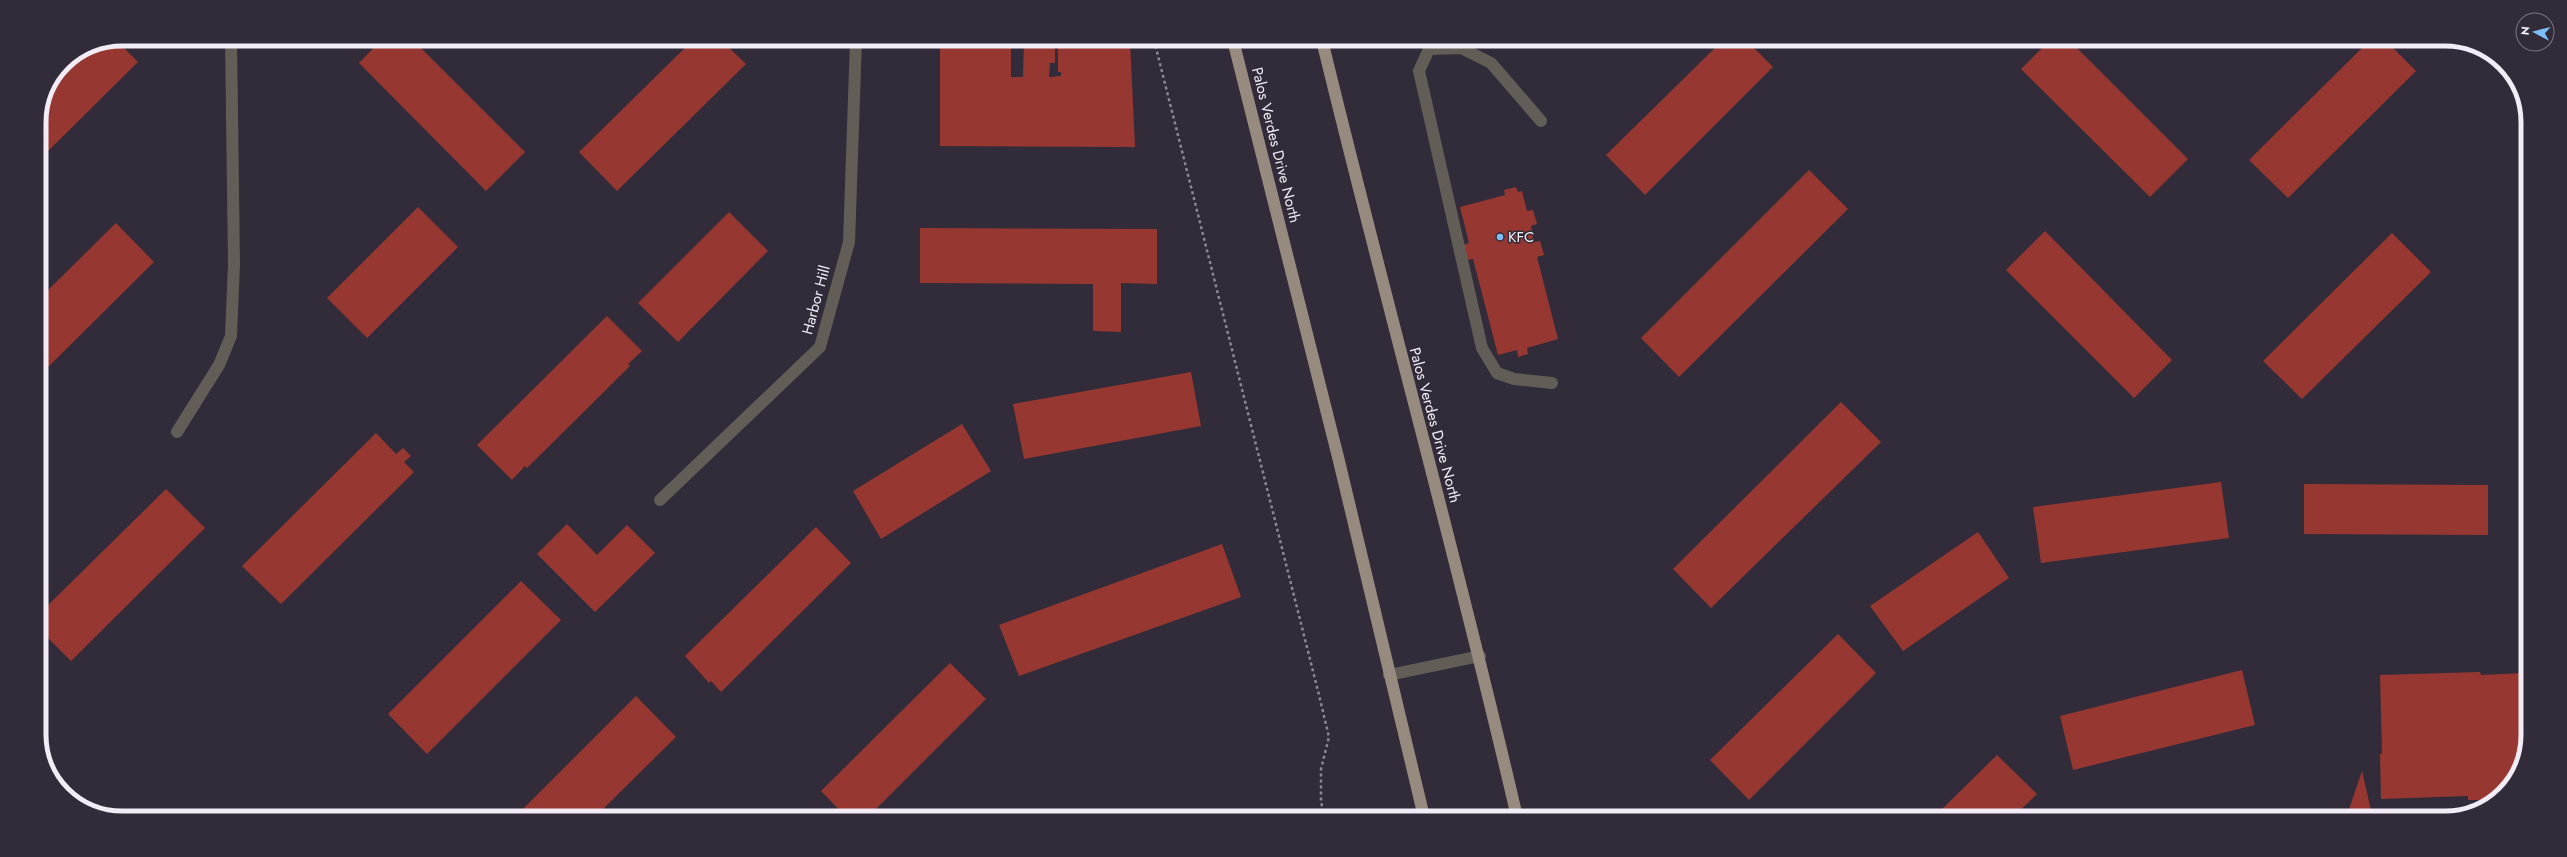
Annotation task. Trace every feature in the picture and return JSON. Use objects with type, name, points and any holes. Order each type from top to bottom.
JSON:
[{"type":"main road","name":"Palos Verdes Drive North","points":[[1235,46],[1339,461],[1423,811]]},
{"type":"main road","name":"Palos Verdes Drive North","points":[[1323,46],[1368,229],[1480,656],[1516,811]]},
{"type":"street","points":[[177,432],[219,365],[232,336],[234,264],[231,46]]},
{"type":"street","name":"Harbor Hill","points":[[660,500],[820,347],[849,242],[856,46]]},
{"type":"street","points":[[1541,121],[1491,63],[1461,48],[1429,49],[1419,72],[1482,348],[1497,373],[1514,379],[1552,383]]},
{"type":"street","points":[[1389,675],[1480,656]]},
{"type":"path","points":[[1156,46],[1324,716],[1328,737],[1321,769],[1321,801],[1323,811]]},
{"type":"building","points":[[117,46],[122,46],[138,62],[46,153],[47,108],[56,84],[68,68],[93,52],[108,47]]},
{"type":"building","points":[[375,46],[419,46],[525,152],[486,191],[359,63]]},
{"type":"building","points":[[687,46],[727,46],[746,64],[617,191],[579,152]]},
{"type":"building","points":[[940,46],[1011,46],[1011,77],[1023,77],[1024,46],[1050,46],[1050,48],[1055,48],[1055,63],[1050,63],[1049,77],[1061,76],[1061,72],[1058,72],[1058,46],[1130,46],[1135,147],[940,146]]},
{"type":"building","points":[[1717,46],[1752,46],[1773,67],[1645,195],[1606,155]]},
{"type":"building","points":[[2044,46],[2075,46],[2188,159],[2150,197],[2021,69]]},
{"type":"building","points":[[2364,46],[2391,46],[2416,71],[2288,198],[2249,160]]},
{"type":"building","points":[[1809,170],[1848,209],[1679,377],[1641,338]]},
{"type":"building","points":[[1516,187],[1518,192],[1522,191],[1527,211],[1533,210],[1537,224],[1531,226],[1534,242],[1540,241],[1544,255],[1537,257],[1558,339],[1527,348],[1528,354],[1518,357],[1517,350],[1498,355],[1473,259],[1466,260],[1463,245],[1469,243],[1460,207],[1505,195],[1504,190]]},
{"type":"building","points":[[418,207],[458,247],[367,338],[327,298]]},
{"type":"building","points":[[729,212],[768,251],[678,342],[638,303]]},
{"type":"building","points":[[116,223],[154,262],[46,369],[46,292]]},
{"type":"building","points":[[920,228],[1157,229],[1157,284],[1121,283],[1121,332],[1093,331],[1093,284],[920,283]]},
{"type":"building","points":[[2045,231],[2172,360],[2134,398],[2006,270]]},
{"type":"building","points":[[2392,233],[2431,272],[2302,399],[2263,361]]},
{"type":"building","points":[[607,316],[642,351],[628,364],[630,366],[527,468],[525,466],[512,480],[477,445]]},
{"type":"building","points":[[1191,372],[1201,426],[1024,459],[1013,404]]},
{"type":"building","points":[[1841,402],[1881,442],[1711,608],[1673,569]]},
{"type":"building","points":[[962,424],[991,471],[881,539],[853,491]]},
{"type":"building","points":[[376,433],[396,454],[403,448],[411,456],[404,462],[414,472],[281,604],[242,566]]},
{"type":"building","points":[[2221,482],[2229,538],[2041,563],[2033,507]]},
{"type":"building","points":[[2304,484],[2488,485],[2488,535],[2304,534]]},
{"type":"building","points":[[166,489],[205,528],[71,661],[46,636],[46,607]]},
{"type":"building","points":[[567,524],[597,555],[627,525],[655,553],[595,612],[537,554]]},
{"type":"building","points":[[816,527],[851,563],[721,692],[711,681],[709,683],[685,656]]},
{"type":"building","points":[[1978,532],[2009,578],[1903,651],[1870,606]]},
{"type":"building","points":[[1222,544],[1241,597],[1019,676],[999,625]]},
{"type":"building","points":[[521,581],[561,620],[427,754],[388,714]]},
{"type":"building","points":[[1838,634],[1876,673],[1749,800],[1710,760]]},
{"type":"building","points":[[950,663],[986,699],[874,811],[840,811],[821,791]]},
{"type":"building","points":[[2242,670],[2255,725],[2073,770],[2060,716]]},
{"type":"building","points":[[2480,672],[2481,675],[2521,673],[2520,744],[2517,759],[2513,768],[2499,789],[2484,800],[2468,800],[2468,796],[2381,799],[2380,754],[2382,754],[2380,675]]},
{"type":"building","points":[[636,696],[676,737],[601,811],[521,811]]},
{"type":"building","points":[[1997,755],[2037,794],[2019,811],[1940,811]]},
{"type":"building","points":[[2362,771],[2371,810],[2380,809],[2380,811],[2348,811]]},
{"type":"place","name":"KFC","points":[[1500,237]]}]
